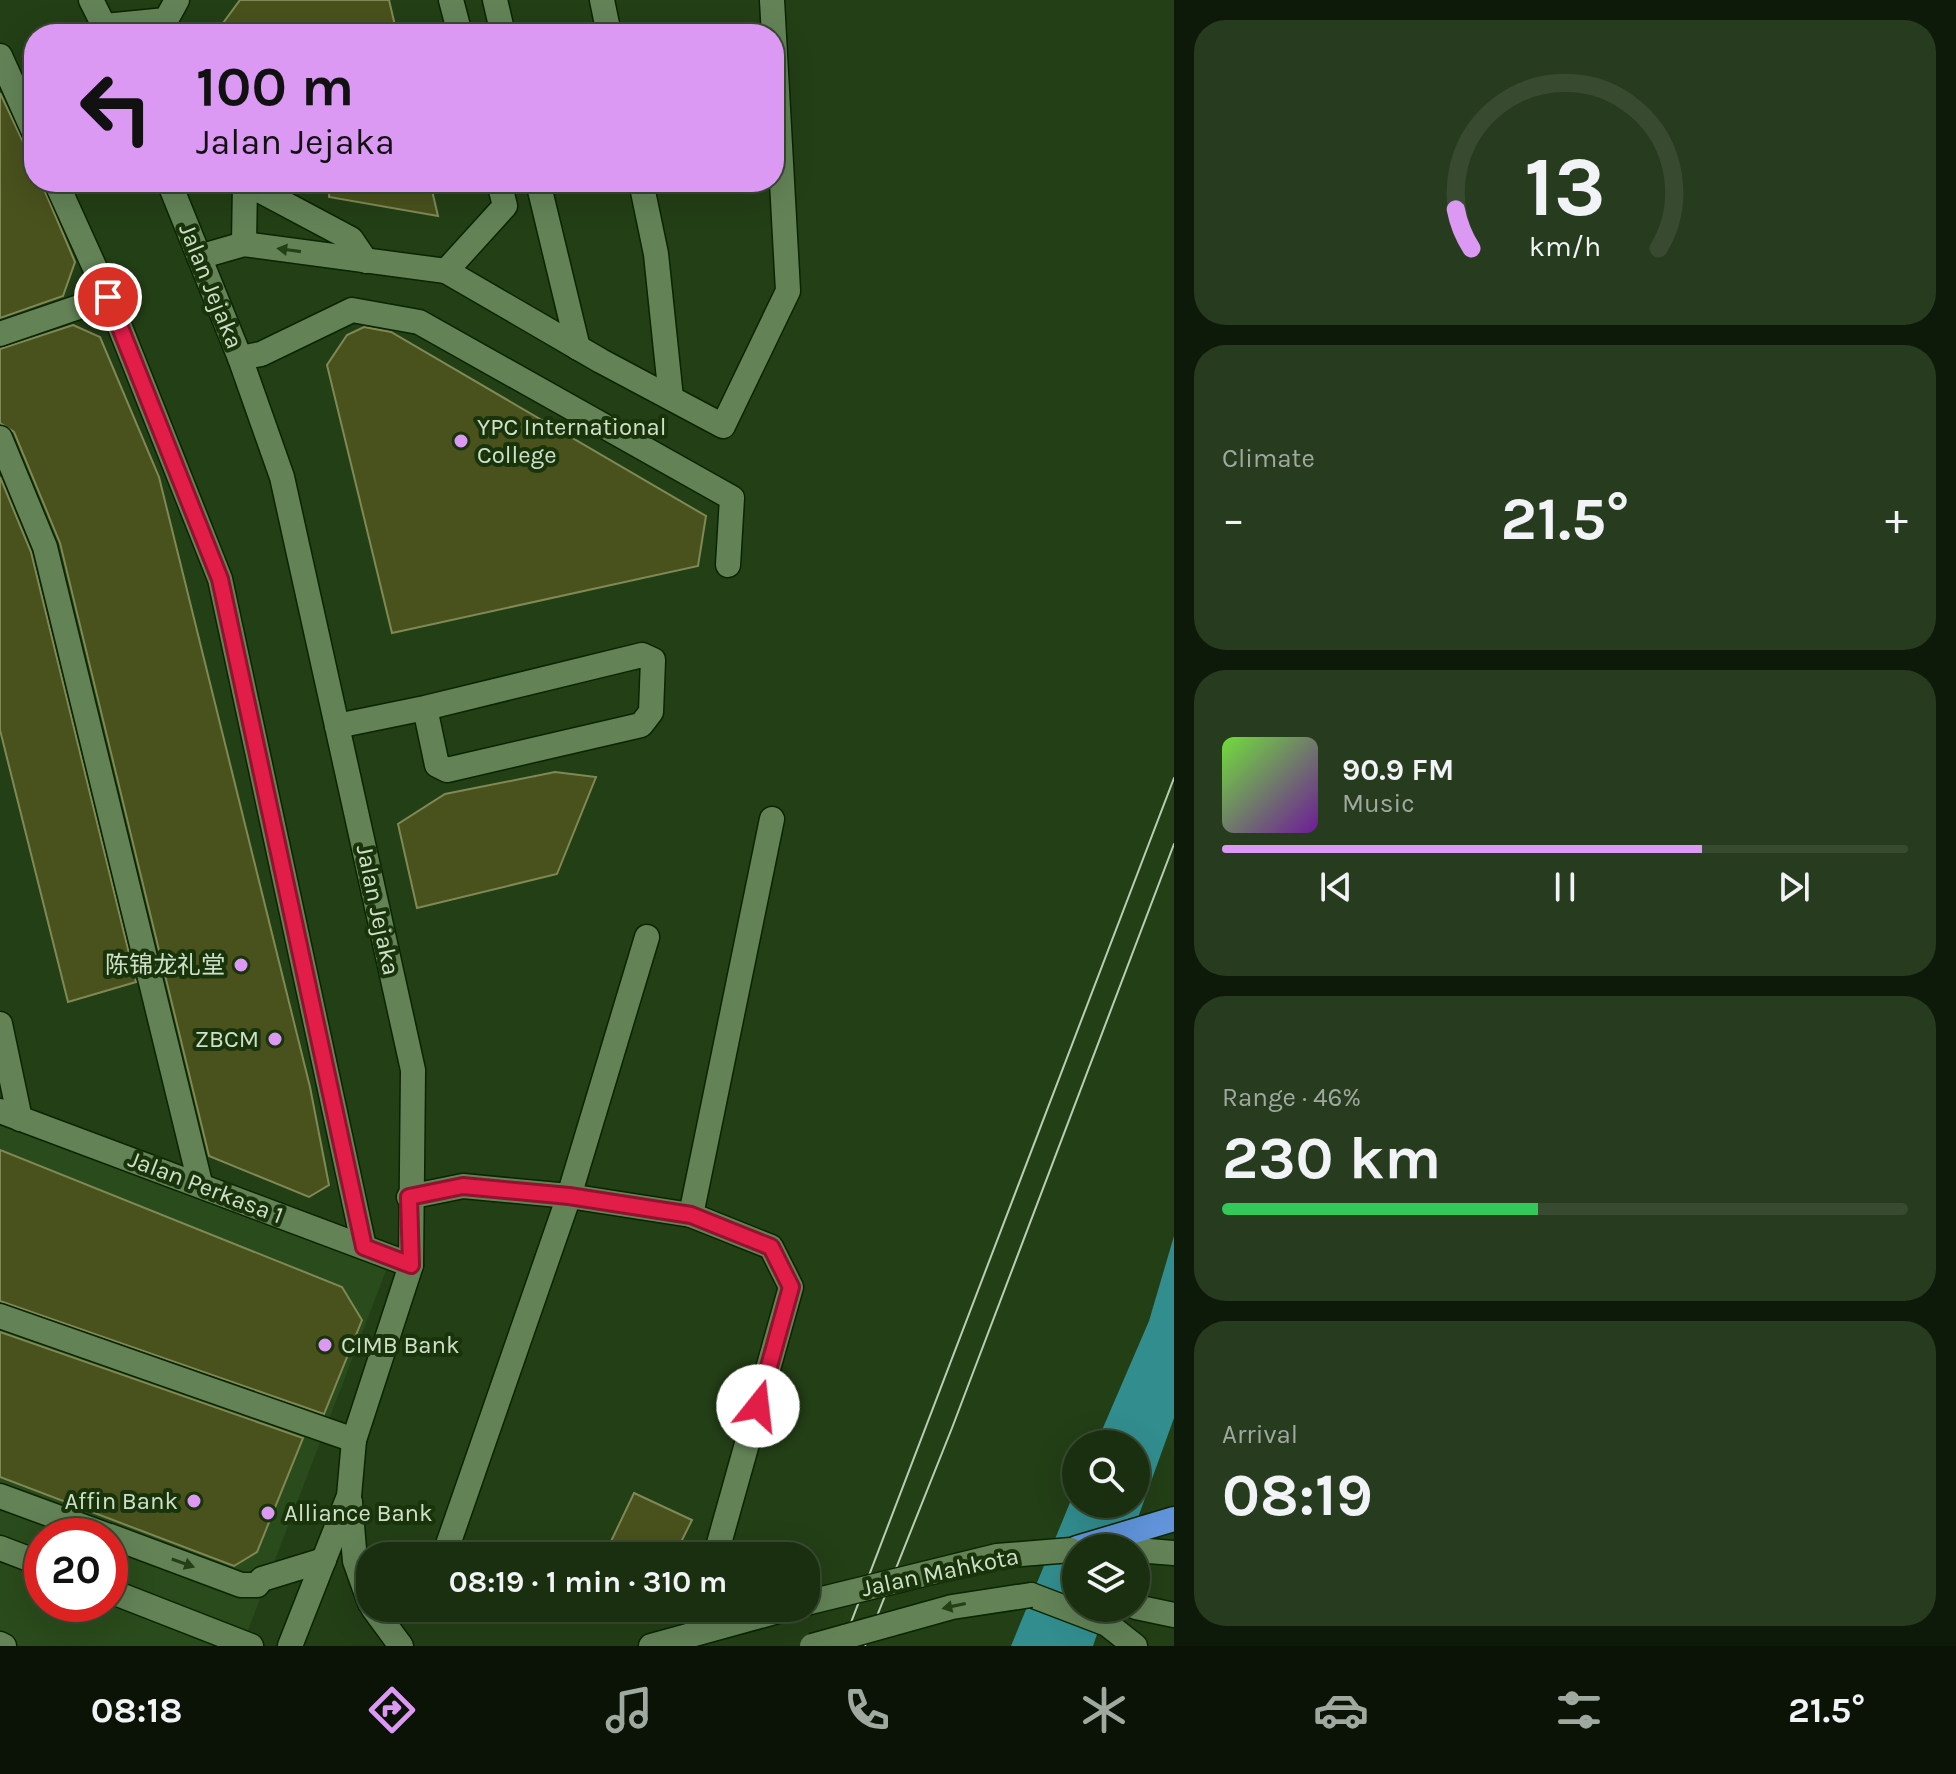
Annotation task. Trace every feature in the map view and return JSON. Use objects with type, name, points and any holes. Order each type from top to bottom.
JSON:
[{"type":"highway","points":[[1124,1534],[1174,1519]]},
{"type":"street","points":[[91,0],[104,24]]},
{"type":"street","points":[[142,24],[166,20],[177,0]]},
{"type":"street","points":[[451,0],[457,24]]},
{"type":"street","points":[[495,0],[501,24]]},
{"type":"street","points":[[602,0],[607,24]]},
{"type":"street","points":[[772,0],[773,24]]},
{"type":"street","points":[[0,56],[24,110]]},
{"type":"street","points":[[61,192],[108,297],[220,579],[364,1247]]},
{"type":"street","name":"Jalan Jejaka","points":[[173,192],[240,358],[282,477],[413,1070],[409,1197],[411,1265],[354,1440],[349,1496],[290,1646]]},
{"type":"street","points":[[244,192],[244,244]]},
{"type":"street","points":[[261,192],[351,239],[366,261]]},
{"type":"street","points":[[446,271],[505,206],[502,192]]},
{"type":"street","points":[[540,192],[578,348]]},
{"type":"street","points":[[643,192],[656,254],[671,398]]},
{"type":"street","points":[[199,257],[244,244],[446,271],[578,348],[723,426],[788,291],[783,192]]},
{"type":"street","points":[[0,334],[108,297]]},
{"type":"street","points":[[240,358],[261,354],[352,310],[419,322],[732,498],[728,565]]},
{"type":"street","points":[[0,438],[45,547],[200,1183]]},
{"type":"street","points":[[337,726],[425,708],[642,655],[653,660],[651,712],[641,725],[447,770],[437,765],[425,708]]},
{"type":"street","points":[[691,1215],[772,819]]},
{"type":"street","points":[[449,1542],[569,1196],[647,937]]},
{"type":"street","points":[[0,1024],[10,1115]]},
{"type":"street","name":"Jalan Perkasa 1","points":[[10,1115],[200,1183],[411,1265]]},
{"type":"street","points":[[409,1197],[463,1186],[569,1196],[691,1215],[771,1247],[791,1287],[719,1542]]},
{"type":"street","points":[[0,1316],[354,1440]]},
{"type":"street","points":[[0,1496],[60,1518]]},
{"type":"street","points":[[349,1496],[356,1564]]},
{"type":"street","points":[[128,1543],[241,1585],[257,1585],[262,1579],[324,1560]]},
{"type":"street","points":[[0,1548],[24,1557]]},
{"type":"street","name":"Jalan Mahkota","points":[[820,1600],[997,1556],[1062,1550]]},
{"type":"street","points":[[1150,1551],[1174,1553]]},
{"type":"street","points":[[1031,1595],[1107,1624],[1135,1646]]},
{"type":"street","name":"Jalan Mahkota","points":[[812,1646],[952,1607],[1031,1595],[1062,1598]]},
{"type":"street","points":[[128,1598],[251,1646]]},
{"type":"street","points":[[1150,1610],[1174,1615]]},
{"type":"street","points":[[383,1622],[401,1646]]},
{"type":"street","points":[[651,1646],[738,1622]]},
{"type":"shaded area","points":[[0,1117],[387,1268],[242,1646],[0,1646]]},
{"type":"water","points":[[1174,1236],[1174,1418],[1150,1484],[1150,1430],[1102,1430],[1149,1321]]},
{"type":"water","points":[[1064,1518],[1138,1518],[1132,1534],[1062,1534],[1062,1622],[1101,1622],[1093,1646],[1011,1646]]},
{"type":"building","points":[[240,0],[389,0],[395,24],[222,24]]},
{"type":"building","points":[[0,93],[24,144],[24,192],[45,192],[75,262],[63,296],[0,318]]},
{"type":"building","points":[[329,192],[432,192],[438,216],[329,197]]},
{"type":"building","points":[[73,325],[100,337],[159,477],[310,1087],[329,1185],[309,1197],[209,1156],[60,543],[14,432],[0,423],[0,349]]},
{"type":"building","name":"YPC International College","points":[[364,327],[391,332],[706,516],[698,566],[392,633],[327,365],[347,335]]},
{"type":"building","points":[[0,477],[31,552],[136,982],[68,1002],[0,730]]},
{"type":"building","points":[[555,772],[596,777],[557,874],[417,908],[398,824],[445,794]]},
{"type":"building","points":[[0,1150],[342,1287],[362,1320],[324,1414],[0,1301]]},
{"type":"building","points":[[0,1332],[303,1438],[257,1552],[234,1566],[128,1526],[128,1518],[108,1518],[0,1477]]},
{"type":"building","points":[[634,1493],[692,1520],[681,1542],[611,1542]]},
{"type":"tram line","points":[[842,1646],[1174,778]]},
{"type":"tram line","points":[[865,1646],[952,1428],[1174,844]]},
{"type":"place","name":"YPC International College","points":[[461,441]]},
{"type":"place","name":"陈锦龙礼堂","points":[[241,965]]},
{"type":"place","name":"ZBCM","points":[[275,1039]]},
{"type":"place","name":"CIMB Bank","points":[[325,1345]]},
{"type":"place","name":"Affin Bank","points":[[194,1501]]},
{"type":"place","name":"Alliance Bank","points":[[268,1513]]},
{"type":"route","points":[[108,297],[220,579],[364,1247],[411,1265],[409,1197],[463,1186],[569,1196],[691,1215],[771,1247],[791,1287],[758,1406]]}]
